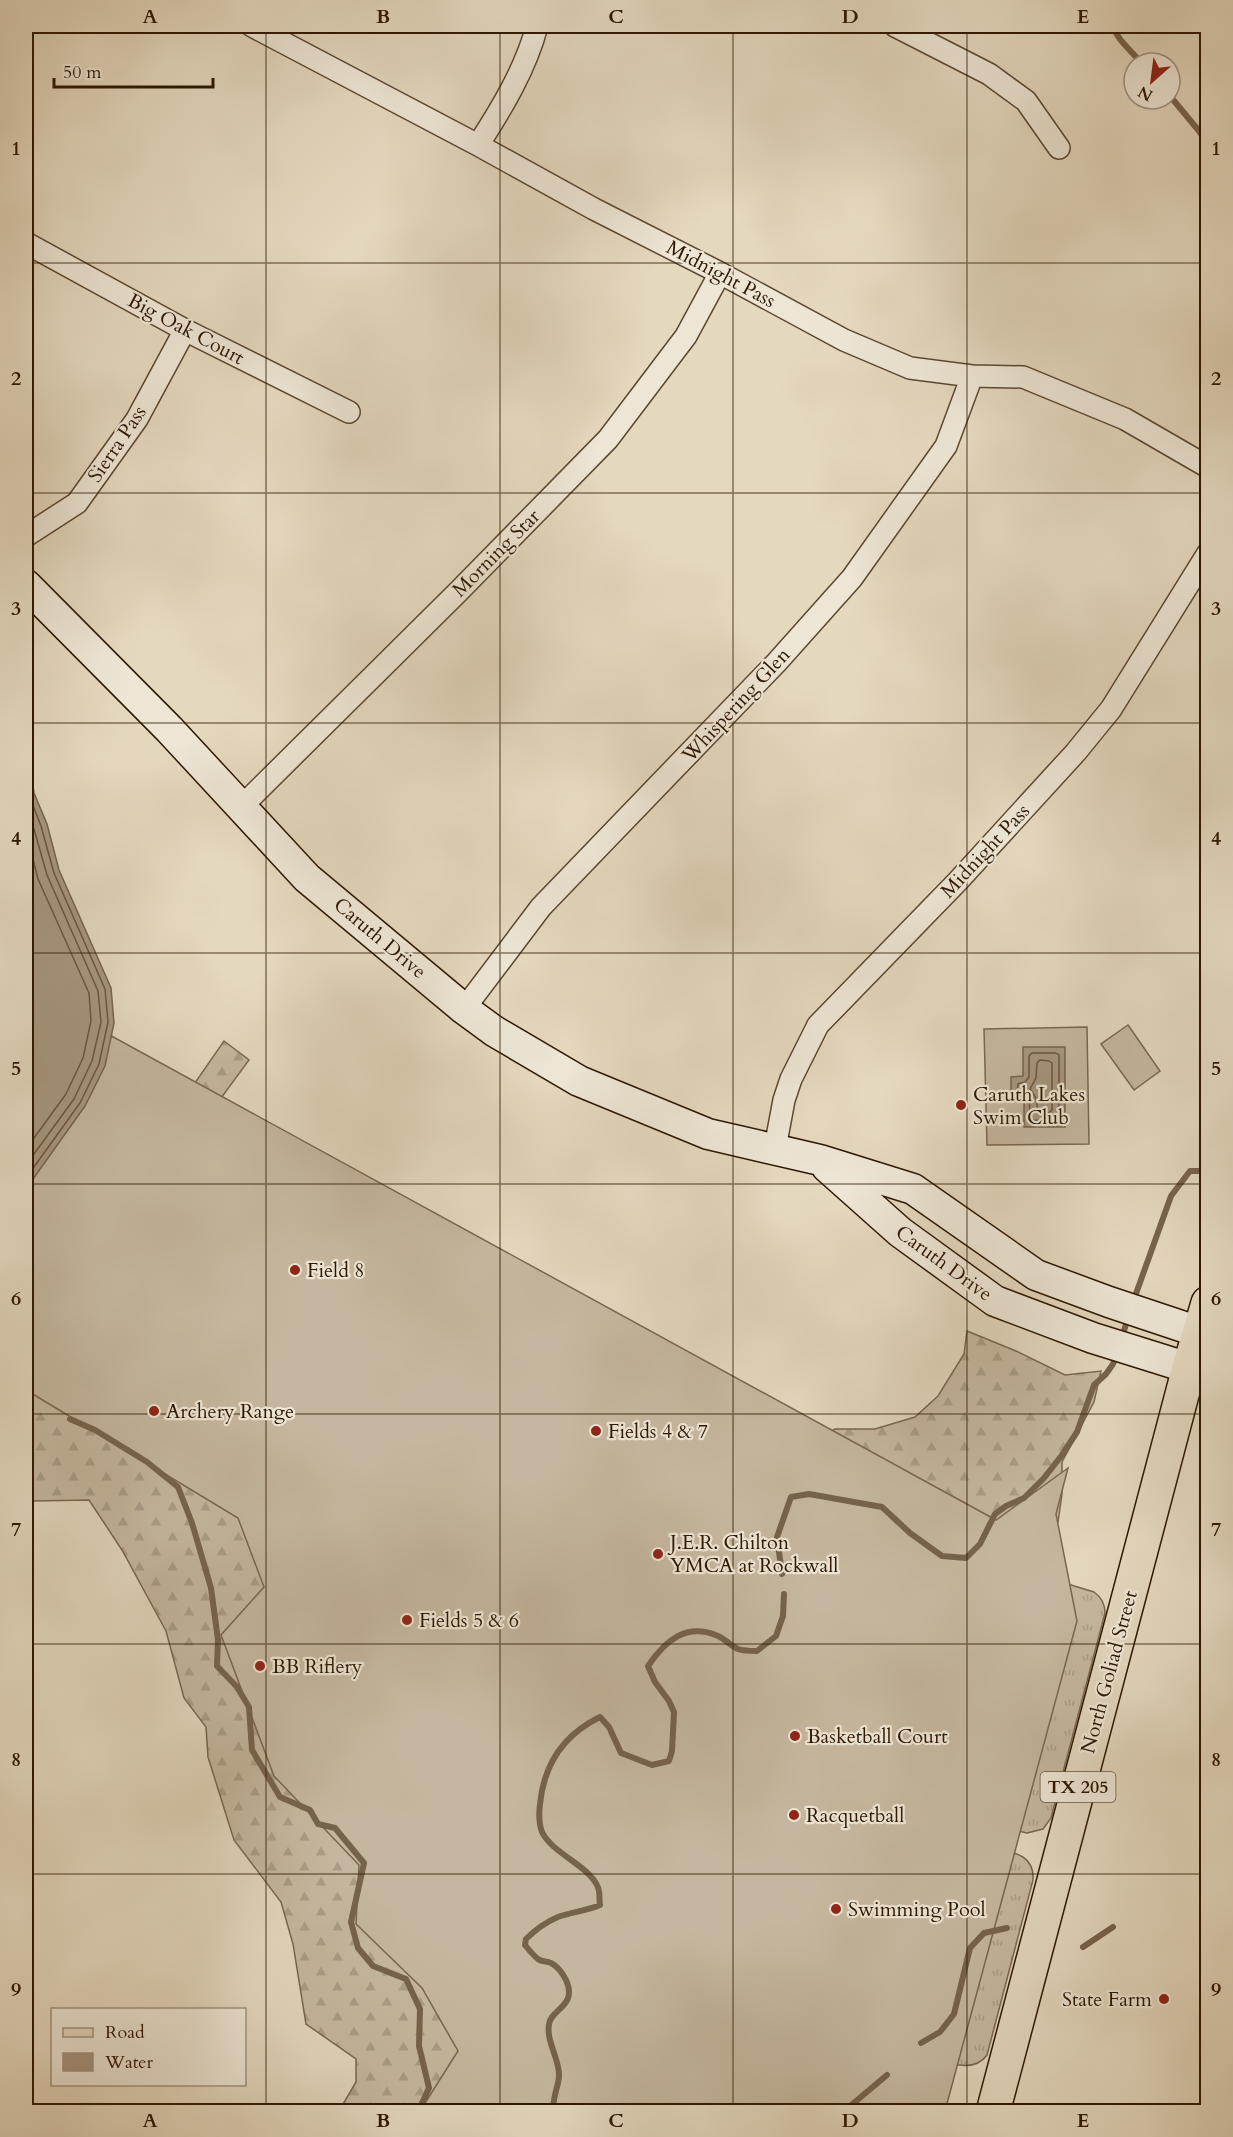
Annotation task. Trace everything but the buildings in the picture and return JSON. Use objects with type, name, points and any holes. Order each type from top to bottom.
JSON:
[{"type":"main road","name":"North Goliad Street","points":[[993,2112],[1203,1317]]},
{"type":"street","name":"Midnight Pass","points":[[252,26],[844,340],[910,368],[972,376],[1023,377],[1125,419],[1208,467]]},
{"type":"street","points":[[478,145],[501,109],[533,42],[537,26]]},
{"type":"street","points":[[895,26],[989,74],[1026,100],[1059,148]]},
{"type":"street","name":"Big Oak Court","points":[[26,243],[185,330],[349,412]]},
{"type":"street","name":"Morning Star","points":[[241,807],[458,592],[608,439],[686,336],[720,273]]},
{"type":"street","name":"Sierra Pass","points":[[26,536],[77,503],[138,419],[185,330]]},
{"type":"street","name":"Whispering Glen","points":[[464,1009],[541,907],[777,662],[852,578],[946,447],[972,376]]},
{"type":"street","name":"Midnight Pass","points":[[775,1148],[784,1100],[791,1079],[818,1026],[950,889],[1076,752],[1111,709],[1208,553]]},
{"type":"street","name":"Caruth Drive","points":[[26,585],[169,729],[307,878],[464,1009],[494,1031],[579,1081],[708,1134],[775,1148],[913,1189],[1036,1275],[1158,1318],[1203,1317]]},
{"type":"street","name":"Caruth Drive","points":[[820,1161],[900,1232],[995,1301],[1093,1338],[1189,1368]]},
{"type":"green space","points":[[1128,1025],[1160,1071],[1134,1090],[1101,1044]]},
{"type":"green space","name":"J.E.R. Chilton YMCA at Rockwall","points":[[95,1027],[996,1520],[1068,1468],[1056,1514],[1077,1621],[945,2111],[420,2111],[458,2051],[422,1988],[356,1924],[359,1865],[274,1776],[221,1635],[264,1587],[238,1518],[26,1390],[26,1186],[92,1092],[66,1043]]},
{"type":"green space","points":[[1087,1027],[1089,1144],[987,1145],[984,1029]]},
{"type":"green space","points":[[224,1041],[249,1060],[166,1173],[230,1412],[476,2014],[453,2111],[339,2111],[356,2082],[356,2059],[306,2024],[293,1944],[281,1902],[234,1840],[208,1757],[206,1727],[184,1698],[166,1631],[122,1550],[89,1500],[26,1502],[26,1326]]},
{"type":"green space","points":[[967,1331],[1016,1351],[1065,1375],[1101,1371],[1094,1402],[1062,1462],[1062,1494],[1058,1522],[1024,1510],[658,1662],[768,1471],[835,1429],[875,1429],[915,1417],[938,1396],[964,1354]]},
{"type":"green space","points":[[1048,1578],[1094,1592],[1102,1601],[1105,1613],[1051,1818],[1043,1829],[1027,1833],[1018,1831]]},
{"type":"green space","points":[[985,1846],[1018,1854],[1024,1858],[1032,1870],[1033,1880],[987,2055],[980,2062],[972,2065],[952,2064],[913,2050]]},
{"type":"water","points":[[26,757],[30,765],[34,793],[47,824],[59,870],[111,988],[114,1023],[105,1066],[85,1106],[26,1189]]},
{"type":"water","points":[[1023,1047],[1065,1047],[1065,1127],[1024,1127],[1024,1102],[1011,1101],[1011,1077],[1023,1076]]},
{"type":"waterway","points":[[1113,26],[1121,41],[1130,51]]},
{"type":"waterway","points":[[1182,110],[1208,145]]},
{"type":"waterway","points":[[1133,1302],[1171,1196],[1190,1171],[1208,1171]]},
{"type":"waterway","points":[[1121,1340],[1128,1318]]},
{"type":"waterway","points":[[782,1574],[777,1537],[791,1497],[809,1494],[882,1507],[910,1533],[942,1556],[966,1558],[980,1544],[995,1514],[1024,1498],[1062,1455],[1077,1432],[1094,1385],[1106,1374],[1116,1355]]},
{"type":"waterway","points":[[70,1419],[95,1430],[147,1462],[178,1487],[192,1523],[211,1588],[218,1640],[217,1666],[237,1687],[249,1707],[252,1750],[280,1797],[310,1810],[318,1824],[335,1828],[364,1863],[351,1922],[358,1948],[373,1966],[406,1979],[420,2009],[419,2046],[429,2088],[418,2112]]},
{"type":"waterway","points":[[554,2112],[559,2075],[549,2037],[549,2024],[569,1996],[569,1989],[560,1970],[551,1963],[541,1961],[534,1956],[525,1945],[526,1939],[554,1919],[600,1905],[599,1891],[590,1875],[555,1848],[542,1832],[540,1804],[551,1764],[566,1742],[587,1724],[600,1717],[609,1727],[621,1753],[652,1765],[669,1761],[672,1751],[674,1712],[648,1666],[677,1636],[696,1631],[718,1636],[740,1650],[757,1651],[776,1636],[783,1616],[784,1594]]},
{"type":"waterway","points":[[1083,1947],[1113,1927]]},
{"type":"waterway","points":[[921,2043],[940,2032],[954,2014],[970,1948],[984,1933],[1007,1928]]},
{"type":"waterway","points":[[843,2112],[887,2075]]},
{"type":"place","name":"Caruth Lakes Swim Club","points":[[961,1105]]},
{"type":"place","name":"Field 8","points":[[295,1270]]},
{"type":"place","name":"Archery Range","points":[[154,1411]]},
{"type":"place","name":"Fields 4 & 7","points":[[596,1431]]},
{"type":"place","name":"J.E.R. Chilton YMCA at Rockwall","points":[[658,1554]]},
{"type":"place","name":"Fields 5 & 6","points":[[407,1620]]},
{"type":"place","name":"BB Riflery","points":[[260,1666]]},
{"type":"place","name":"Basketball Court","points":[[795,1736]]},
{"type":"place","name":"Racquetball","points":[[794,1815]]},
{"type":"place","name":"Swimming Pool","points":[[836,1909]]},
{"type":"place","name":"State Farm","points":[[1164,1999]]}]
